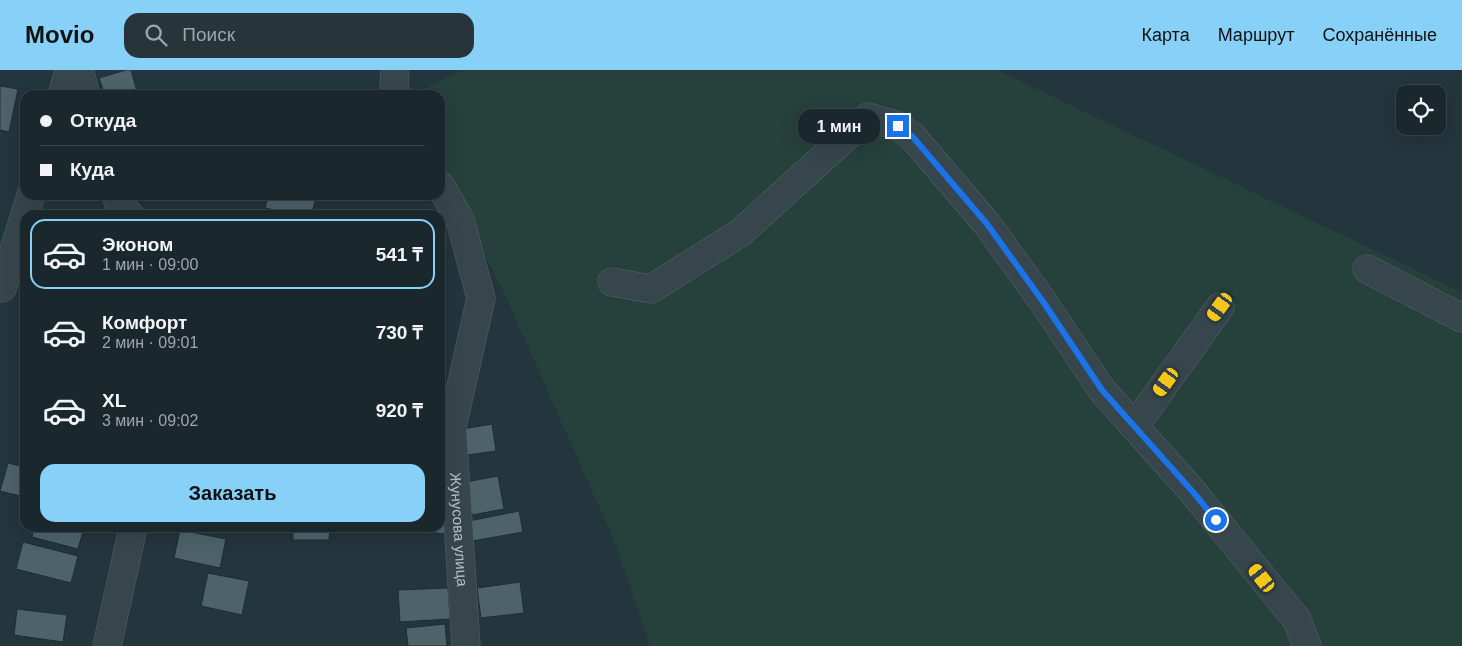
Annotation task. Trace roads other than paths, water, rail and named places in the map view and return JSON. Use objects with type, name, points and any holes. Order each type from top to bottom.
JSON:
[{"type":"street","points":[[64,90],[70,70]]},
{"type":"street","points":[[78,70],[84,90]]},
{"type":"street","points":[[395,70],[395,90]]},
{"type":"street","points":[[612,282],[651,289],[740,233],[868,117],[898,126],[912,136],[987,224],[1044,303],[1102,390],[1193,492],[1297,620],[1307,646]]},
{"type":"street","name":"Жунусова улица","points":[[445,194],[460,220],[481,298],[452,426],[466,646]]},
{"type":"street","points":[[118,200],[119,205],[124,210]]},
{"type":"street","points":[[2,288],[20,230]]},
{"type":"street","points":[[1367,269],[1462,318]]},
{"type":"street","points":[[1134,426],[1220,307]]},
{"type":"street","points":[[107,646],[132,532]]}]
